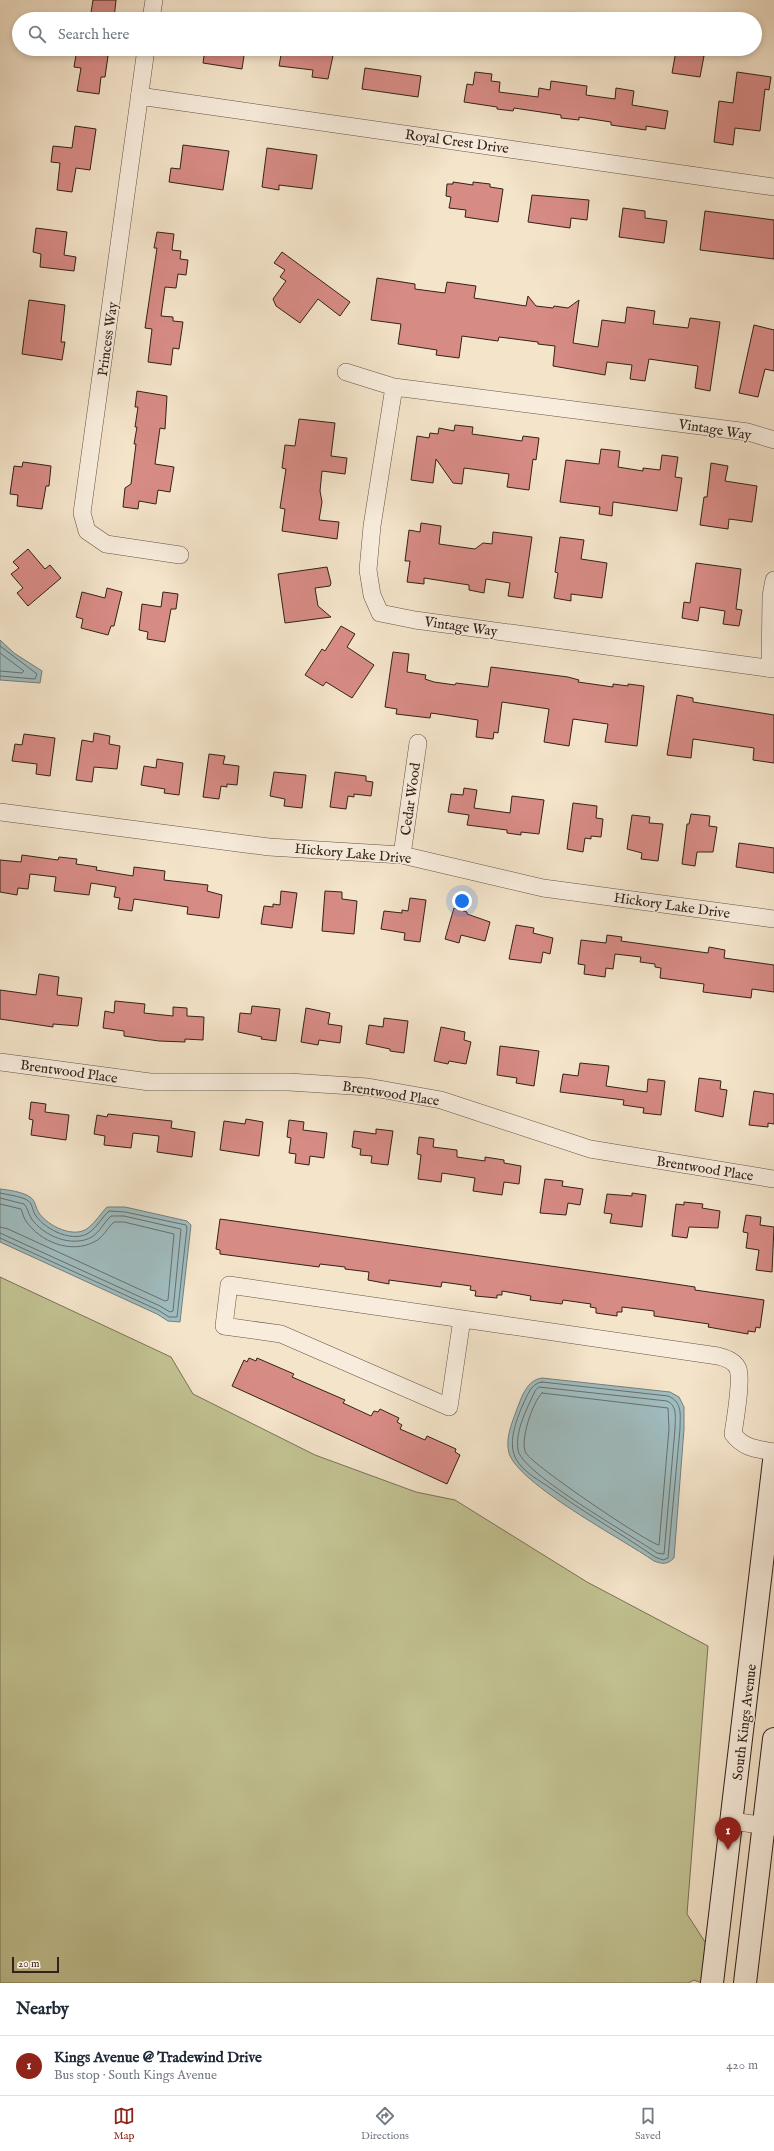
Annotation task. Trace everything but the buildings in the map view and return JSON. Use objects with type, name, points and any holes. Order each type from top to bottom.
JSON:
[{"type":"main road","name":"South Kings Avenue","points":[[712,1983],[774,1461]]},
{"type":"main road","points":[[745,1983],[769,1826],[774,1739]]},
{"type":"street","points":[[152,12],[154,0]]},
{"type":"street","name":"Princess Way","points":[[145,56],[103,372],[82,513],[87,531],[106,544],[180,555]]},
{"type":"street","name":"Royal Crest Drive","points":[[139,96],[774,187]]},
{"type":"street","name":"Vintage Way","points":[[346,372],[394,387],[748,432],[774,440]]},
{"type":"street","name":"Vintage Way","points":[[394,387],[372,526],[368,570],[372,595],[380,613],[415,620],[772,669],[771,596],[774,580]]},
{"type":"street","name":"Cedar Wood","points":[[402,855],[418,743]]},
{"type":"street","name":"Hickory Lake Drive","points":[[0,812],[269,847],[402,855],[543,888],[774,919]]},
{"type":"street","name":"Brentwood Place","points":[[0,1062],[150,1082],[289,1082],[368,1087],[441,1100],[590,1149],[774,1179]]},
{"type":"street","points":[[462,1319],[450,1407],[281,1334],[224,1326],[229,1285],[462,1319],[726,1358],[733,1362],[738,1374],[733,1434],[738,1442],[747,1447],[774,1452]]},
{"type":"street","points":[[732,1821],[769,1826]]},
{"type":"green space","points":[[0,1277],[171,1357],[193,1394],[315,1455],[416,1492],[455,1500],[587,1582],[708,1646],[687,1914],[707,1945],[702,1983],[694,1980],[688,1983],[0,1983]]},
{"type":"water","points":[[0,640],[14,653],[42,671],[40,683],[0,680]]},
{"type":"water","points":[[0,1189],[27,1195],[33,1200],[43,1218],[62,1230],[69,1232],[82,1231],[88,1228],[107,1207],[125,1207],[187,1221],[191,1225],[180,1322],[168,1321],[157,1314],[0,1242]]},
{"type":"water","points":[[542,1378],[670,1392],[679,1397],[684,1407],[684,1429],[674,1558],[669,1562],[660,1563],[654,1561],[574,1511],[531,1480],[517,1466],[509,1453],[508,1447],[508,1436],[511,1425],[526,1389],[532,1382]]},
{"type":"place","name":"Kings Avenue @ Tradewind Drive","points":[[728,1850]]}]
